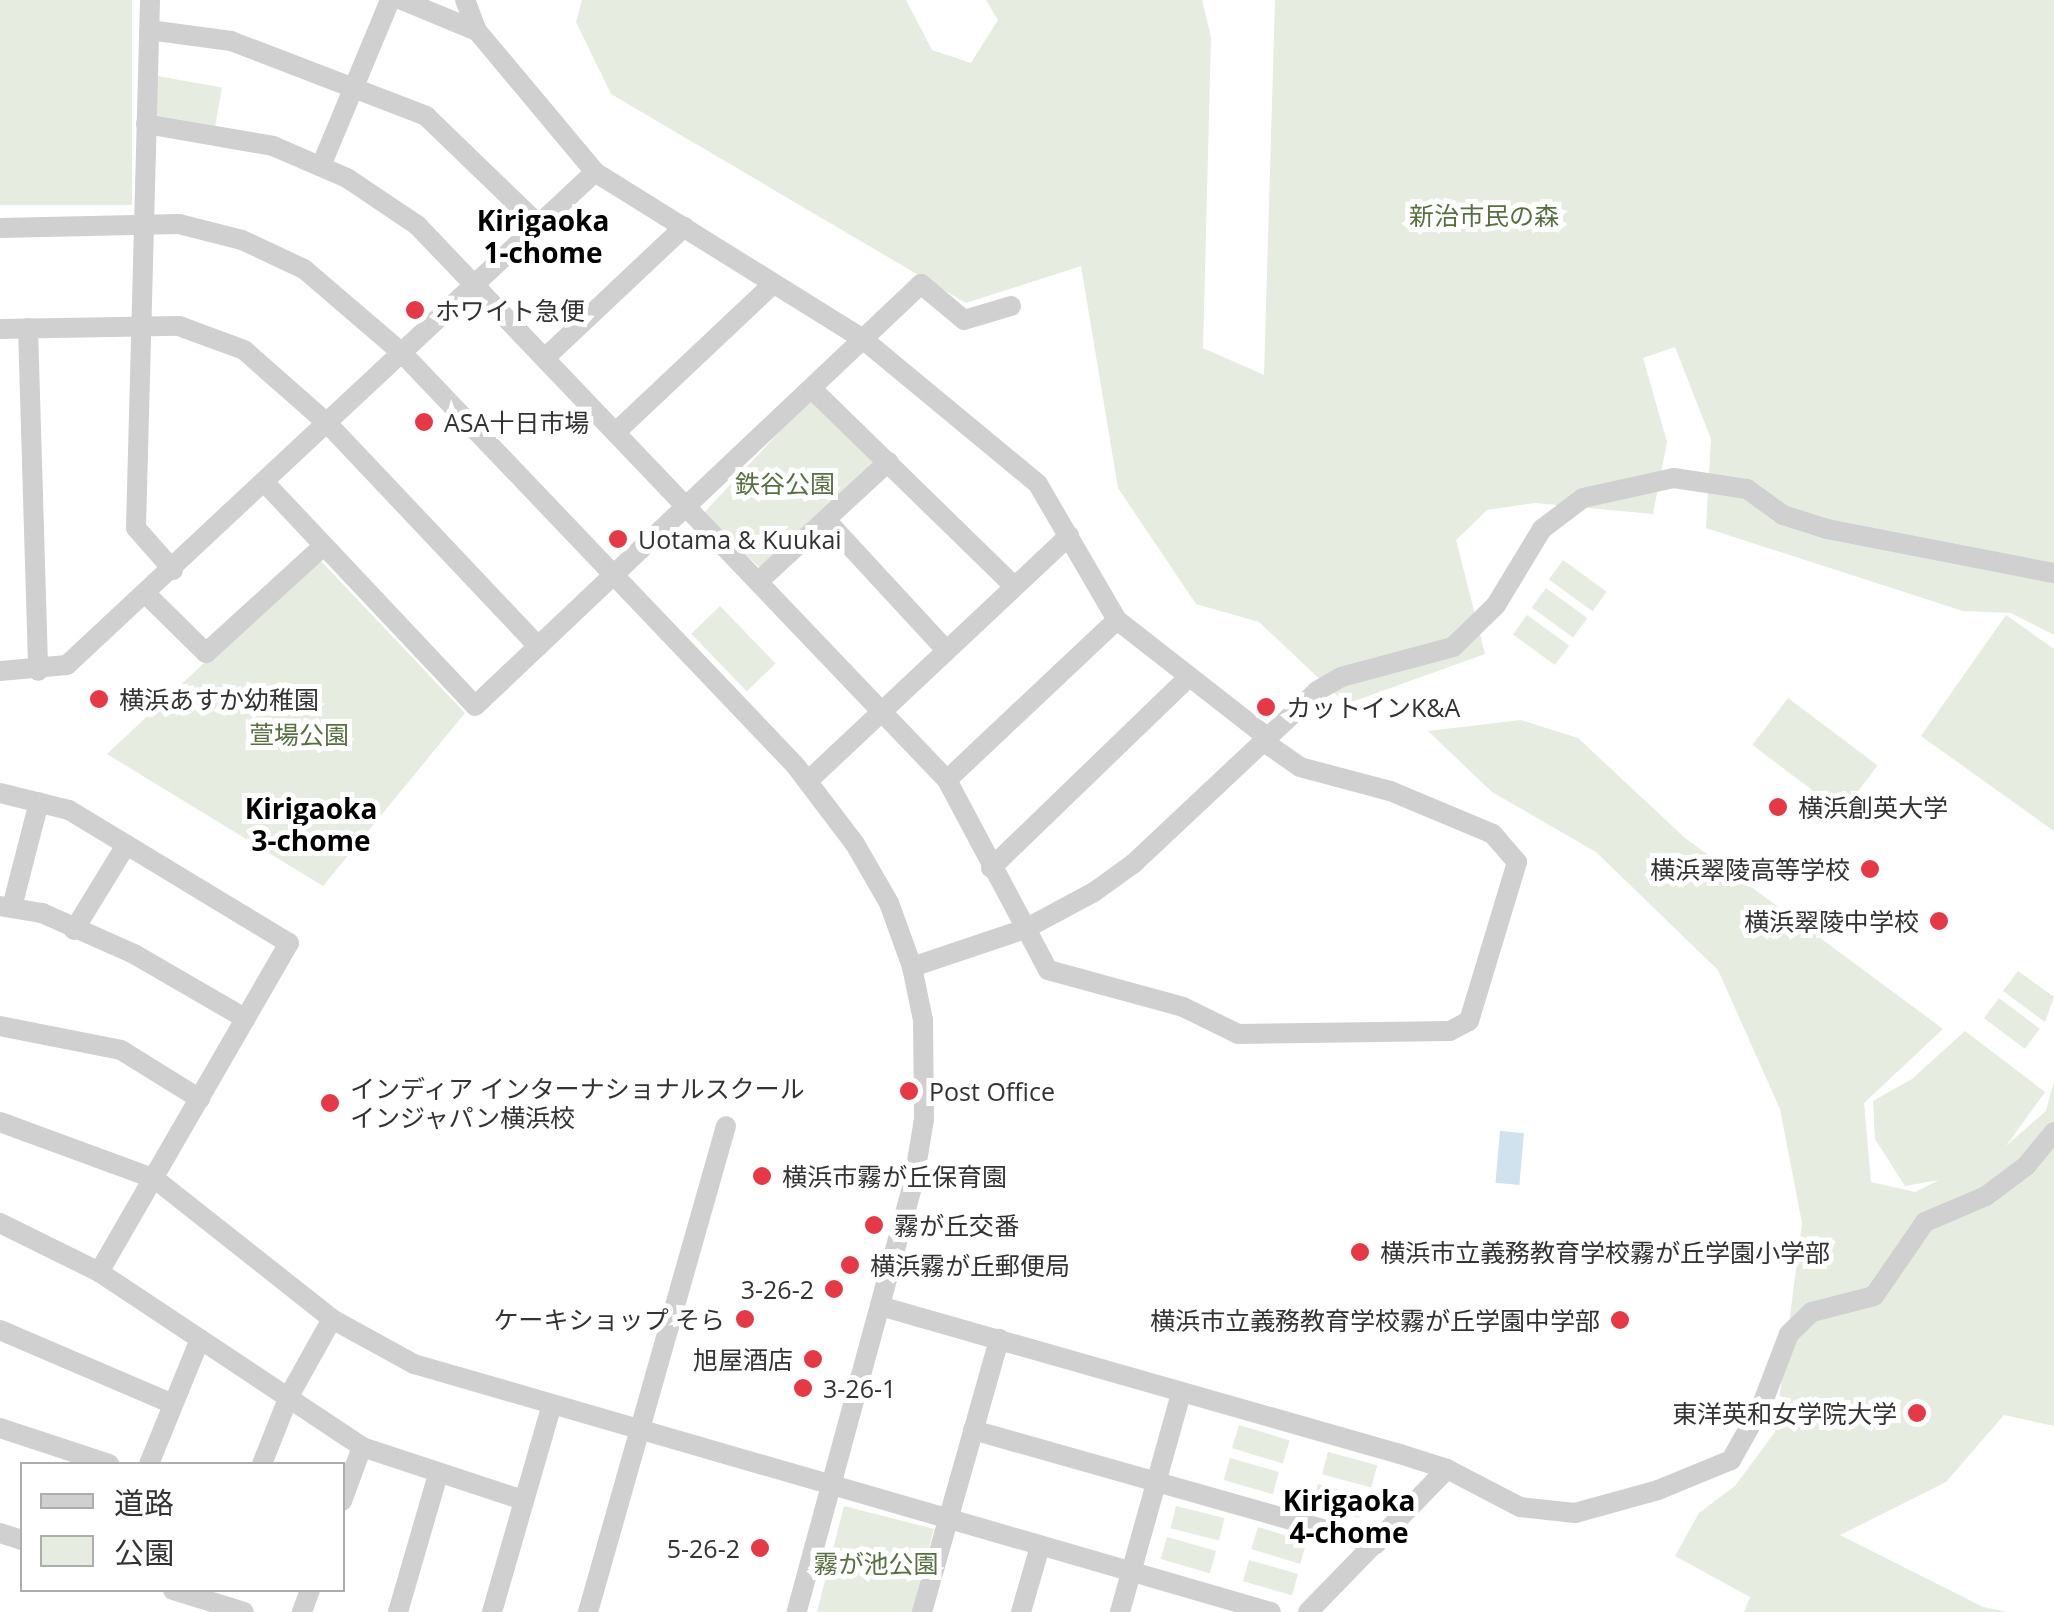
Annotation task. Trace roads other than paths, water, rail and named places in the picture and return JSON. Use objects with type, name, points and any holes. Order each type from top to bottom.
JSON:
[{"type":"street","points":[[150,0],[138,323],[136,528],[172,570]]},
{"type":"street","points":[[321,166],[390,0]]},
{"type":"street","points":[[402,0],[477,31]]},
{"type":"street","points":[[146,124],[273,146],[321,166],[417,224],[477,282],[947,780],[1048,970],[1183,1007],[1238,1034],[1450,1031],[1469,1021],[1517,862],[1471,820],[1300,767],[1116,620],[1038,484],[863,340],[595,172],[477,31],[465,0]]},
{"type":"street","points":[[149,30],[230,41],[355,84],[426,116],[538,225]]},
{"type":"street","points":[[0,671],[67,666],[267,485],[595,172]]},
{"type":"street","points":[[0,228],[141,222],[211,229],[273,252],[328,287],[403,354],[809,780],[889,903],[912,967],[923,1020],[924,1119],[880,1306],[797,1612]]},
{"type":"street","points":[[546,357],[684,227]]},
{"type":"street","points":[[616,432],[773,284]]},
{"type":"street","points":[[267,485],[476,706],[921,284],[964,320],[1011,306]]},
{"type":"street","points":[[0,329],[138,323],[179,326],[244,350],[328,424],[538,646]]},
{"type":"street","points":[[28,328],[38,670]]},
{"type":"street","points":[[812,389],[1014,586]]},
{"type":"street","points":[[759,582],[888,462]]},
{"type":"street","points":[[912,967],[1024,929],[1133,864],[1266,736],[1340,677],[1452,647],[1496,605],[1542,529],[1583,498],[1606,490],[1674,478],[1747,489],[1783,515],[1827,530],[2054,573]]},
{"type":"street","points":[[826,520],[946,650]]},
{"type":"street","points":[[809,780],[1069,536]]},
{"type":"street","points":[[146,595],[206,653],[322,546]]},
{"type":"street","points":[[947,780],[1116,620]]},
{"type":"street","points":[[991,868],[1189,677]]},
{"type":"street","points":[[0,793],[68,810],[290,943],[99,1272]]},
{"type":"street","points":[[38,802],[6,906],[134,954],[246,1020]]},
{"type":"street","points":[[74,930],[126,845]]},
{"type":"street","points":[[0,1026],[122,1050],[200,1100]]},
{"type":"street","points":[[0,1122],[154,1179],[332,1319],[414,1364],[551,1407],[1131,1571],[1224,1606],[1271,1612]]},
{"type":"street","points":[[588,1612],[636,1431],[726,1126]]},
{"type":"street","points":[[880,1306],[1447,1469],[1520,1507],[1575,1513],[1658,1490],[1731,1460],[1761,1406],[1789,1334],[1812,1312],[1874,1296],[1925,1222],[1986,1196],[2026,1166],[2054,1132]]},
{"type":"street","points":[[0,1223],[99,1272],[362,1447],[522,1500]]},
{"type":"street","points":[[263,1462],[288,1396],[332,1319]]},
{"type":"street","points":[[0,1330],[173,1404]]},
{"type":"street","points":[[150,1462],[200,1339]]},
{"type":"street","points":[[922,1612],[999,1339]]},
{"type":"street","points":[[1120,1612],[1181,1392]]},
{"type":"street","points":[[492,1612],[551,1407]]},
{"type":"street","points":[[0,1428],[103,1462]]},
{"type":"street","points":[[972,1430],[1376,1544]]},
{"type":"street","points":[[345,1493],[362,1447]]},
{"type":"street","points":[[1308,1612],[1447,1469]]},
{"type":"street","points":[[398,1612],[438,1474]]},
{"type":"street","points":[[1021,1612],[1040,1546]]},
{"type":"street","points":[[210,1595],[244,1612]]},
{"type":"water","points":[[1500,1131],[1524,1133],[1519,1185],[1495,1183]]},
{"type":"place","name":"ホワイト急便","points":[[415,310]]},
{"type":"place","name":"ASA十日市場","points":[[424,422]]},
{"type":"place","name":"Uotama & Kuukai","points":[[618,539]]},
{"type":"place","name":"横浜あすか幼稚園","points":[[99,699]]},
{"type":"place","name":"カットインK&A","points":[[1266,707]]},
{"type":"place","name":"横浜創英大学","points":[[1778,807]]},
{"type":"place","name":"横浜翠陵高等学校","points":[[1870,869]]},
{"type":"place","name":"横浜翠陵中学校","points":[[1939,921]]},
{"type":"place","name":"Post Office","points":[[909,1091]]},
{"type":"place","name":"インディア インターナショナルスクール インジャパン横浜校","points":[[330,1103]]},
{"type":"place","name":"横浜市霧が丘保育園","points":[[762,1176]]},
{"type":"place","name":"霧が丘交番","points":[[874,1225]]},
{"type":"place","name":"横浜市立義務教育学校霧が丘学園小学部","points":[[1360,1252]]},
{"type":"place","name":"横浜霧が丘郵便局","points":[[850,1265]]},
{"type":"place","name":"3-26-2","points":[[834,1289]]},
{"type":"place","name":"ケーキショップ そら","points":[[745,1319]]},
{"type":"place","name":"横浜市立義務教育学校霧が丘学園中学部","points":[[1620,1320]]},
{"type":"place","name":"旭屋酒店","points":[[813,1359]]},
{"type":"place","name":"3-26-1","points":[[803,1388]]},
{"type":"place","name":"東洋英和女学院大学","points":[[1917,1413]]},
{"type":"place","name":"5-26-2","points":[[760,1548]]},
{"type":"district","name":"Kirigaoka 1-chome","points":[[543,236]]},
{"type":"district","name":"Kirigaoka 3-chome","points":[[311,824]]},
{"type":"district","name":"Kirigaoka 4-chome","points":[[1349,1516]]},
{"type":"park label","name":"新治市民の森","points":[[1484,215]]},
{"type":"park label","name":"鉄谷公園","points":[[785,483]]},
{"type":"park label","name":"萱場公園","points":[[299,734]]},
{"type":"park label","name":"霧が池公園","points":[[876,1563]]}]
